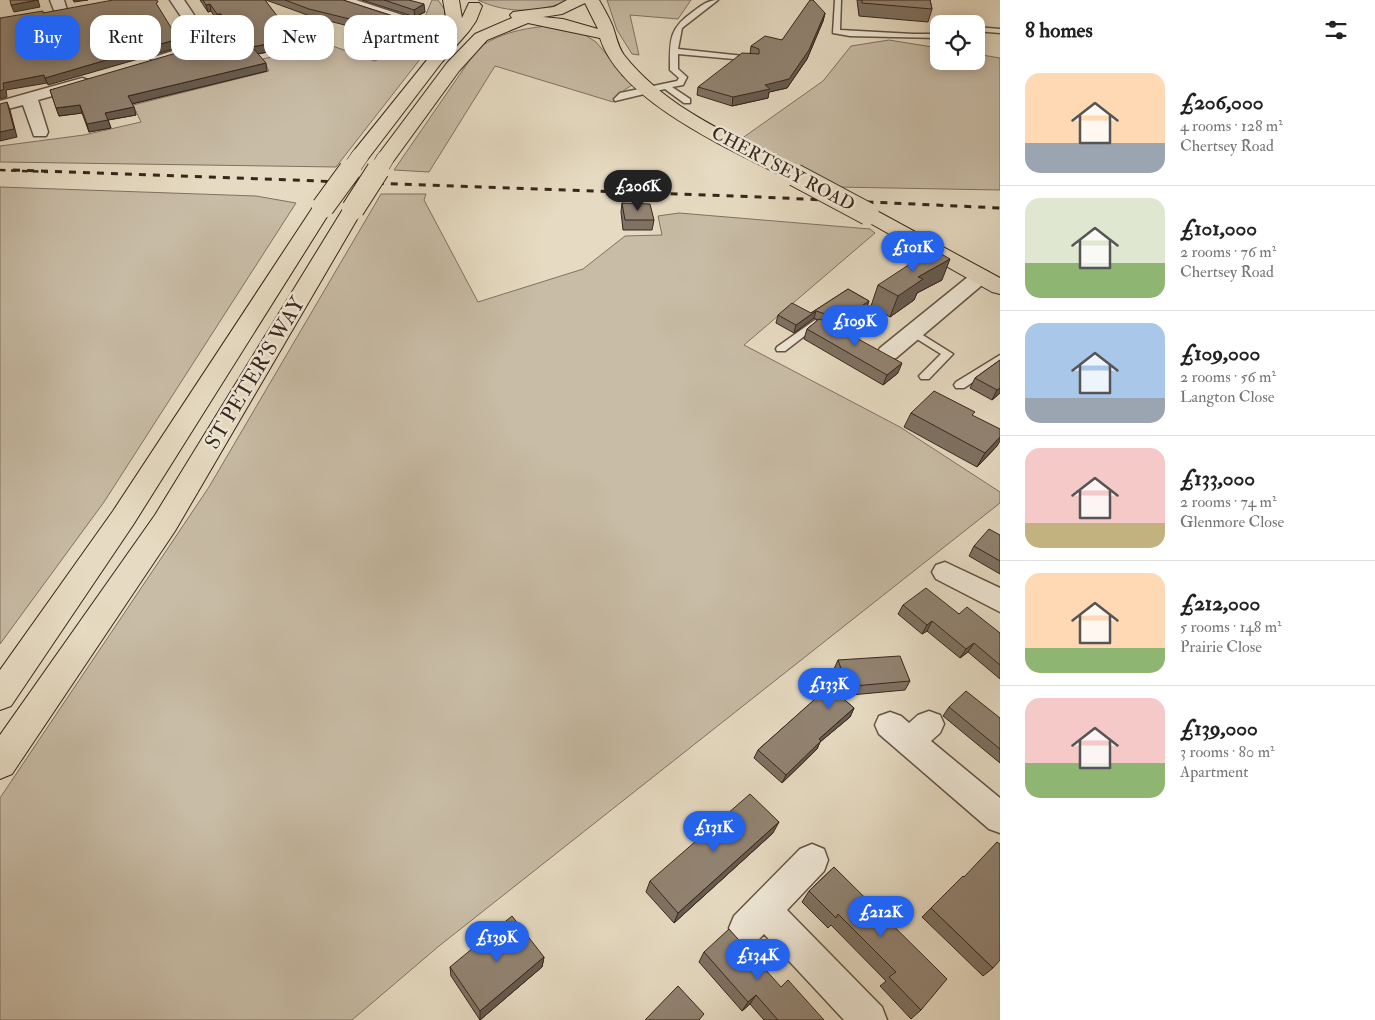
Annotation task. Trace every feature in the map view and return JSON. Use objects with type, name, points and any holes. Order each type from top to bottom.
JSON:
[{"type":"main road","points":[[451,0],[454,15]]},
{"type":"main road","name":"ST PETER'S WAY","points":[[0,763],[165,523],[385,159],[453,67],[481,38],[497,17],[540,14],[568,7],[579,0]]},
{"type":"main road","name":"CHERTSEY ROAD","points":[[591,0],[605,28],[603,39]]},
{"type":"main road","points":[[469,3],[497,17],[564,24],[603,39]]},
{"type":"main road","name":"ST PETER'S WAY","points":[[457,34],[473,12],[469,3]]},
{"type":"main road","name":"CHERTSEY ROAD","points":[[540,14],[582,24],[603,39],[627,70],[647,89],[692,120],[795,175],[867,218],[887,225],[1000,287]]},
{"type":"main road","name":"ST PETER'S WAY","points":[[0,696],[123,518],[323,207],[434,60]]},
{"type":"street","points":[[142,65],[187,51],[199,40],[199,33],[177,0]]},
{"type":"street","points":[[342,0],[388,15]]},
{"type":"street","points":[[43,13],[62,6]]},
{"type":"street","points":[[0,106],[98,78]]},
{"type":"street","points":[[29,98],[43,126]]},
{"type":"street","points":[[888,354],[981,276]]},
{"type":"street","points":[[945,572],[1000,601]]},
{"type":"street","points":[[910,730],[1000,818]]},
{"type":"street","points":[[812,860],[755,919],[869,1020]]},
{"type":"lane","points":[[618,99],[624,95],[647,89],[680,83],[683,78],[674,70],[674,40],[679,27],[706,5],[716,0]]},
{"type":"lane","points":[[838,0],[836,31],[849,36],[870,34],[930,38]]},
{"type":"lane","points":[[985,30],[1000,32]]},
{"type":"lane","points":[[674,51],[753,59]]},
{"type":"lane","points":[[666,86],[687,101],[672,106]]},
{"type":"lane","points":[[780,349],[815,323],[832,330]]},
{"type":"lane","points":[[913,332],[948,354],[925,376]]},
{"type":"lane","points":[[960,385],[1000,359]]},
{"type":"shaded area","points":[[432,0],[438,0],[445,10],[444,15],[426,15]]},
{"type":"shaded area","points":[[478,0],[569,0],[547,7],[512,10],[489,5]]},
{"type":"shaded area","points":[[607,0],[691,0],[678,19],[630,15],[639,55],[632,54],[617,30]]},
{"type":"shaded area","points":[[553,25],[579,31],[596,42],[632,85],[623,91],[613,102],[495,66],[429,172],[394,170],[478,48],[505,34]]},
{"type":"shaded area","points":[[889,40],[930,47],[930,70],[985,70],[985,56],[1000,58],[1000,190],[836,187],[741,139],[823,81],[851,46]]},
{"type":"shaded area","points":[[334,46],[344,50],[344,60],[419,60],[336,167],[0,162],[0,146],[84,135],[141,122],[133,105],[269,71],[263,59],[334,60]]},
{"type":"shaded area","points":[[0,187],[256,196],[296,203],[104,502],[0,644]]},
{"type":"shaded area","points":[[381,194],[426,194],[424,200],[478,302],[583,269],[625,236],[662,235],[658,216],[679,213],[870,229],[875,233],[744,345],[900,427],[1000,492],[1000,503],[439,946],[352,1020],[0,1020],[0,798],[209,487]]},
{"type":"building","points":[[10,0],[38,0],[11,5]]},
{"type":"building","points":[[113,0],[157,0],[158,2],[156,3],[171,28],[171,41],[161,44],[161,15],[90,15],[90,60],[106,60],[45,78],[44,75],[3,83],[4,89],[0,91],[0,18],[15,16],[15,60],[80,60],[80,15],[18,15],[43,11],[43,13]]},
{"type":"building","points":[[203,0],[265,0],[277,15],[264,15],[264,45],[254,47],[254,15],[222,15],[217,14],[210,4],[206,5]]},
{"type":"building","points":[[285,0],[343,0],[390,15],[344,15],[344,18],[309,9]]},
{"type":"building","points":[[384,0],[409,0],[424,4],[414,10]]},
{"type":"building","points":[[810,0],[813,0],[825,13],[809,50],[789,79],[765,85],[770,89],[733,97],[698,87],[742,53],[759,54],[759,49],[751,46],[765,36],[782,40]]},
{"type":"building","points":[[862,0],[930,0],[932,9],[862,3]]},
{"type":"building","points":[[254,49],[266,63],[128,96],[134,107],[105,113],[108,120],[87,124],[80,105],[56,108],[50,90],[152,60],[161,60],[161,57],[171,55],[171,60],[254,60]]},
{"type":"building","points":[[7,102],[14,129],[0,132],[0,104]]},
{"type":"building","points":[[622,203],[650,204],[654,220],[625,220]]},
{"type":"building","points":[[933,249],[950,259],[918,277],[923,279],[898,296],[878,285]]},
{"type":"building","points":[[848,289],[869,301],[845,317],[838,318],[816,311],[796,325],[778,315],[792,303],[811,313]]},
{"type":"building","points":[[819,319],[831,323],[836,330],[860,340],[902,363],[887,375],[807,329]]},
{"type":"building","points":[[1000,360],[1000,388],[997,390],[975,378]]},
{"type":"building","points":[[934,391],[975,412],[972,415],[1000,429],[1000,437],[985,453],[911,413]]},
{"type":"building","points":[[989,529],[1000,535],[1000,561],[974,546]]},
{"type":"building","points":[[926,588],[959,614],[967,607],[1000,633],[1000,665],[974,643],[966,649],[932,621],[927,625],[903,605]]},
{"type":"building","points":[[900,656],[910,681],[831,688],[854,708],[819,739],[821,741],[786,775],[758,750],[843,674],[838,660]]},
{"type":"building","points":[[966,691],[1000,718],[1000,749],[949,707]]},
{"type":"building","points":[[750,794],[779,822],[678,913],[650,881]]},
{"type":"building","points":[[997,842],[1000,844],[1000,960],[993,968],[931,908]]},
{"type":"building","points":[[834,867],[947,979],[921,1010],[889,977],[896,972],[838,914],[836,918],[809,891]]},
{"type":"building","points":[[512,916],[544,957],[480,1011],[450,967]]},
{"type":"building","points":[[729,929],[781,987],[788,980],[824,1020],[778,1020],[756,995],[748,1002],[704,952]]},
{"type":"building","points":[[678,986],[704,1014],[699,1020],[645,1020]]},
{"type":"railway","points":[[0,170],[48,172]]},
{"type":"railway","points":[[13,170],[760,197],[1000,208]]}]
